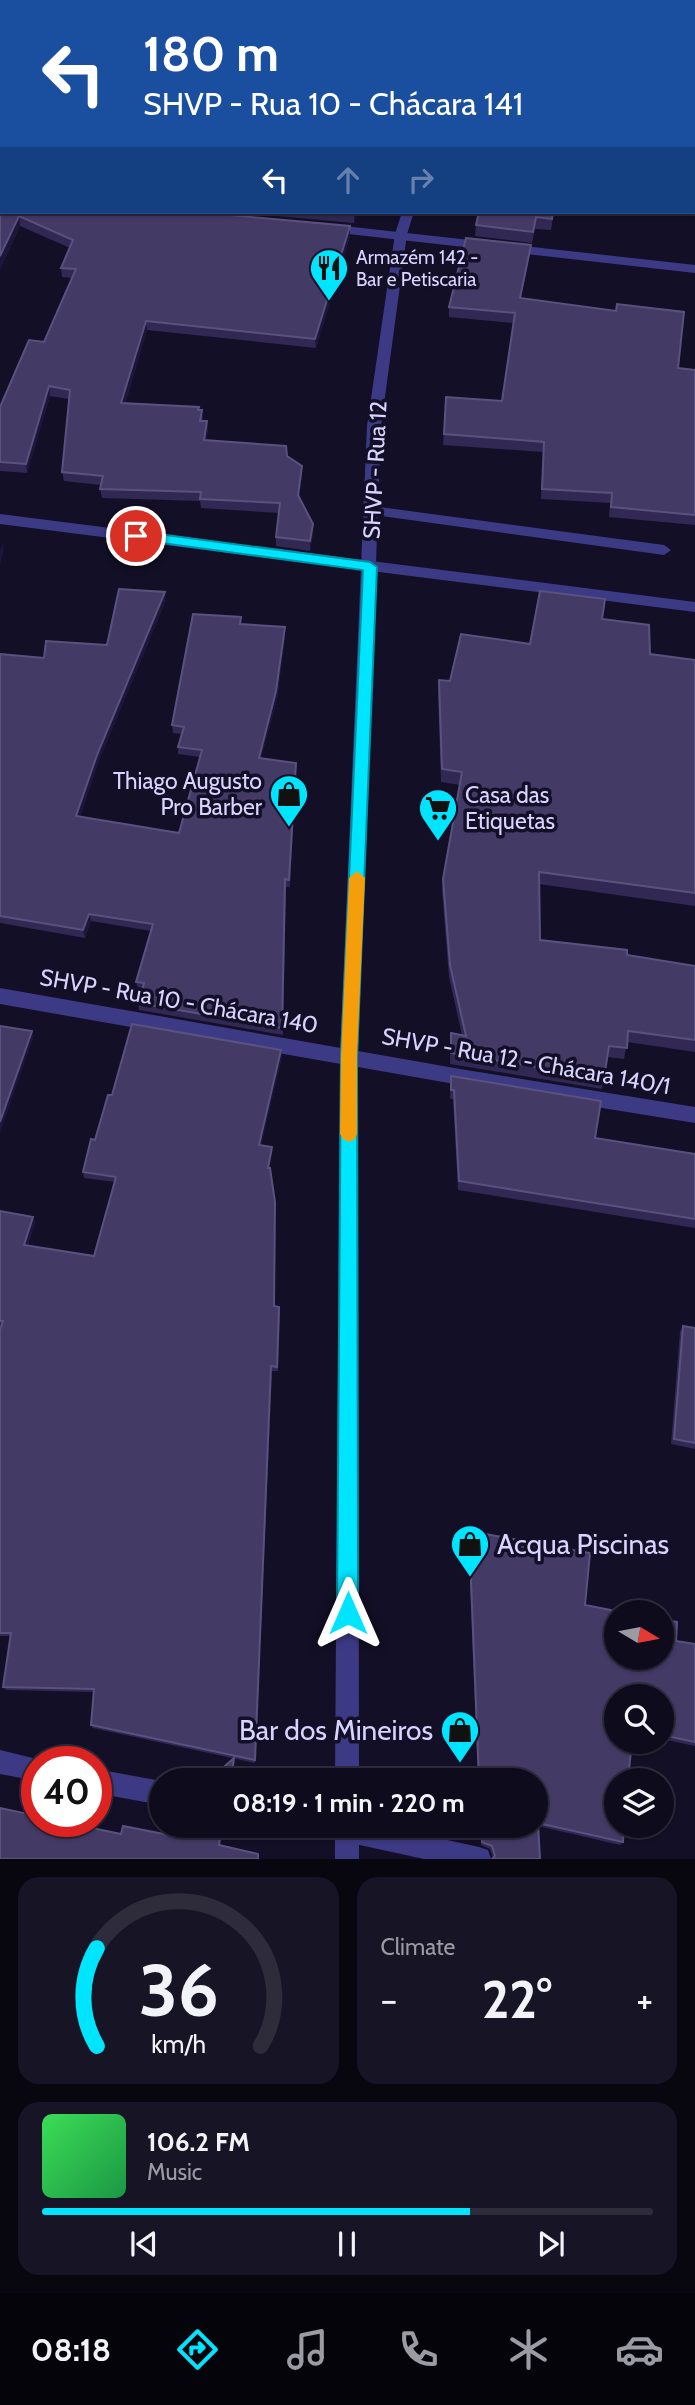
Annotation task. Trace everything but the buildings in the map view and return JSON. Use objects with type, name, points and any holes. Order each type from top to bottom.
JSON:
[{"type":"street","name":"SHVP - Rua 12","points":[[347,1768],[349,1056],[374,426],[401,234],[407,214]]},
{"type":"street","points":[[309,226],[401,234],[695,269]]},
{"type":"street","points":[[372,511],[664,550]]},
{"type":"street","points":[[0,519],[695,607]]},
{"type":"street","name":"SHVP - Rua 10 - Chácara 140","points":[[0,996],[349,1056]]},
{"type":"street","name":"SHVP - Rua 12 - Chácara 140/1","points":[[349,1056],[466,1079],[695,1115]]},
{"type":"street","points":[[0,1762],[21,1766]]},
{"type":"street","points":[[112,1784],[149,1791]]},
{"type":"street","points":[[347,1838],[347,1859]]},
{"type":"street","points":[[390,1838],[479,1859]]},
{"type":"slow traffic","points":[[349,1134],[349,1056],[357,878]]},
{"type":"place","name":"Armazém 142 - Bar e Petiscaria","points":[[329,302]]},
{"type":"place","name":"Thiago Augusto Pro Barber","points":[[289,828]]},
{"type":"place","name":"Casa das Etiquetas","points":[[438,842]]},
{"type":"place","name":"Acqua Piscinas","points":[[470,1578]]},
{"type":"place","name":"Bar dos Mineiros","points":[[460,1764]]},
{"type":"route","points":[[136,536],[370,567],[349,1056],[348,1613]]}]
